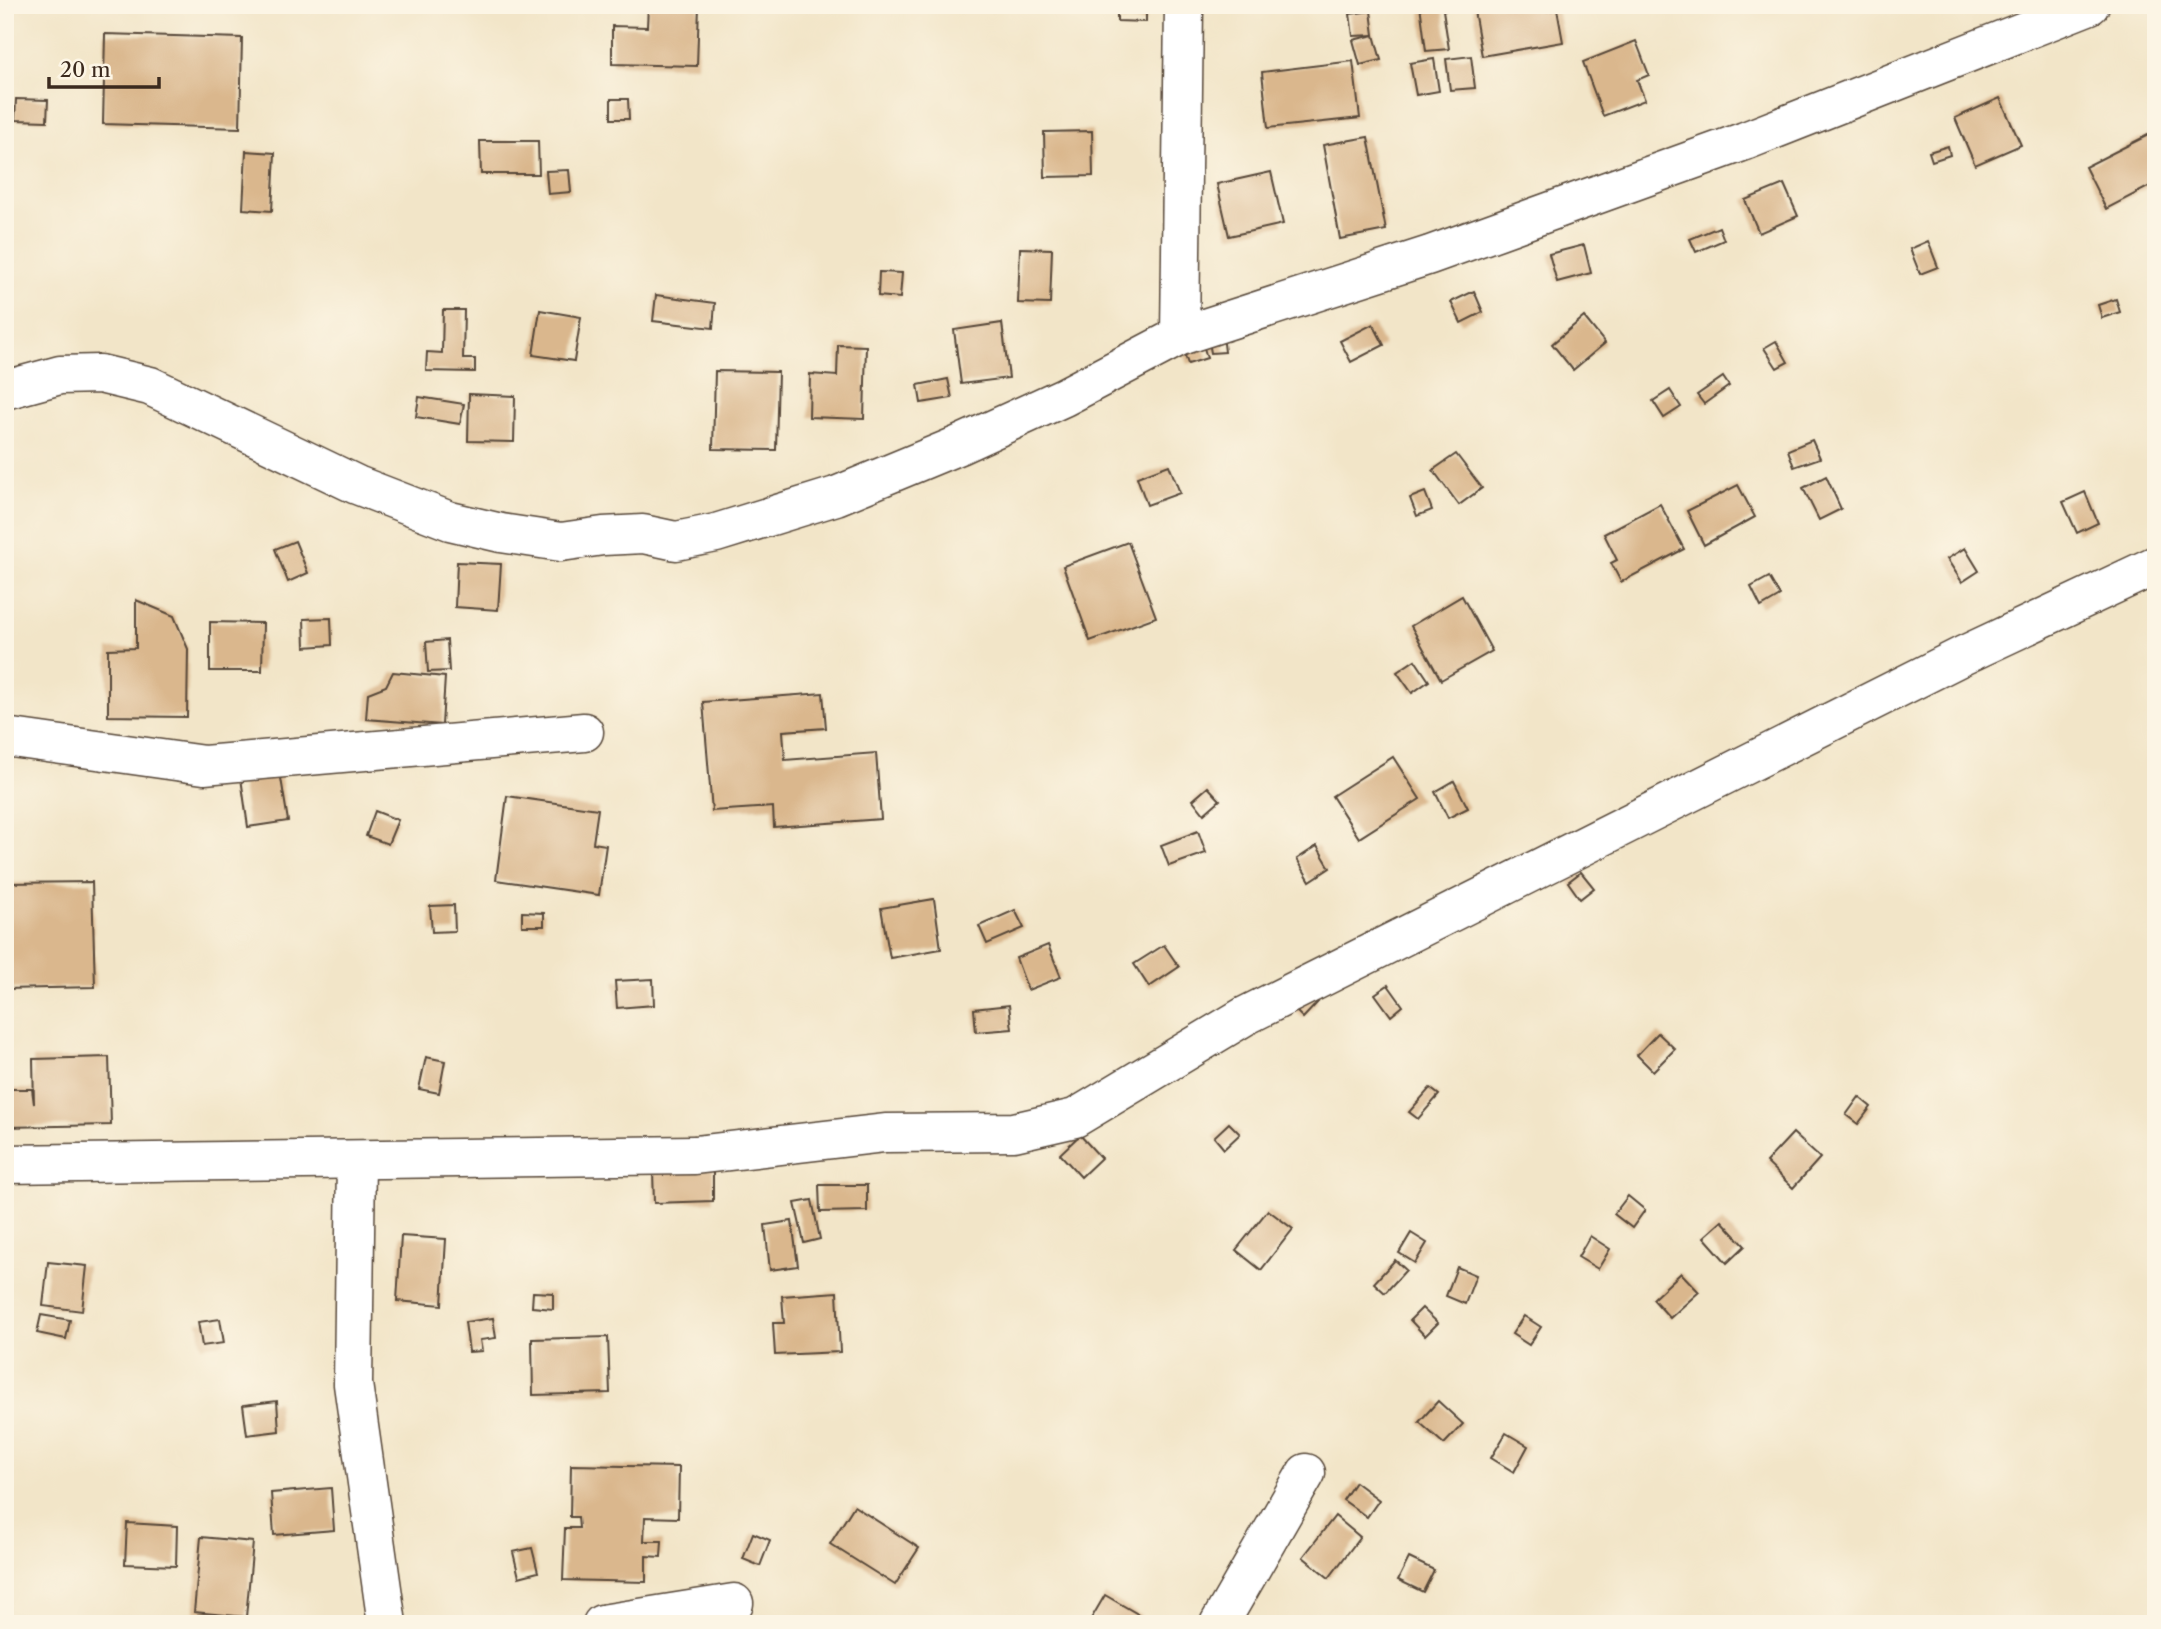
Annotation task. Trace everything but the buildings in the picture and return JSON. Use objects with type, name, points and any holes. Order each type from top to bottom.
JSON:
[{"type":"street","points":[[1180,336],[1184,5]]},
{"type":"street","points":[[5,390],[60,375],[100,374],[150,386],[357,485],[450,521],[501,533],[561,542],[643,534],[676,541],[716,533],[836,496],[959,445],[1064,397],[1180,336],[1430,255],[1732,146],[2090,5]]},
{"type":"street","points":[[5,1164],[695,1155],[884,1133],[1014,1132],[1075,1118],[1245,1016],[1964,655],[2156,565]]},
{"type":"street","points":[[5,737],[204,765],[584,732]]},
{"type":"street","points":[[356,1160],[353,1384],[387,1624]]},
{"type":"street","points":[[1219,1624],[1306,1473]]},
{"type":"street","points":[[602,1624],[734,1603]]}]
